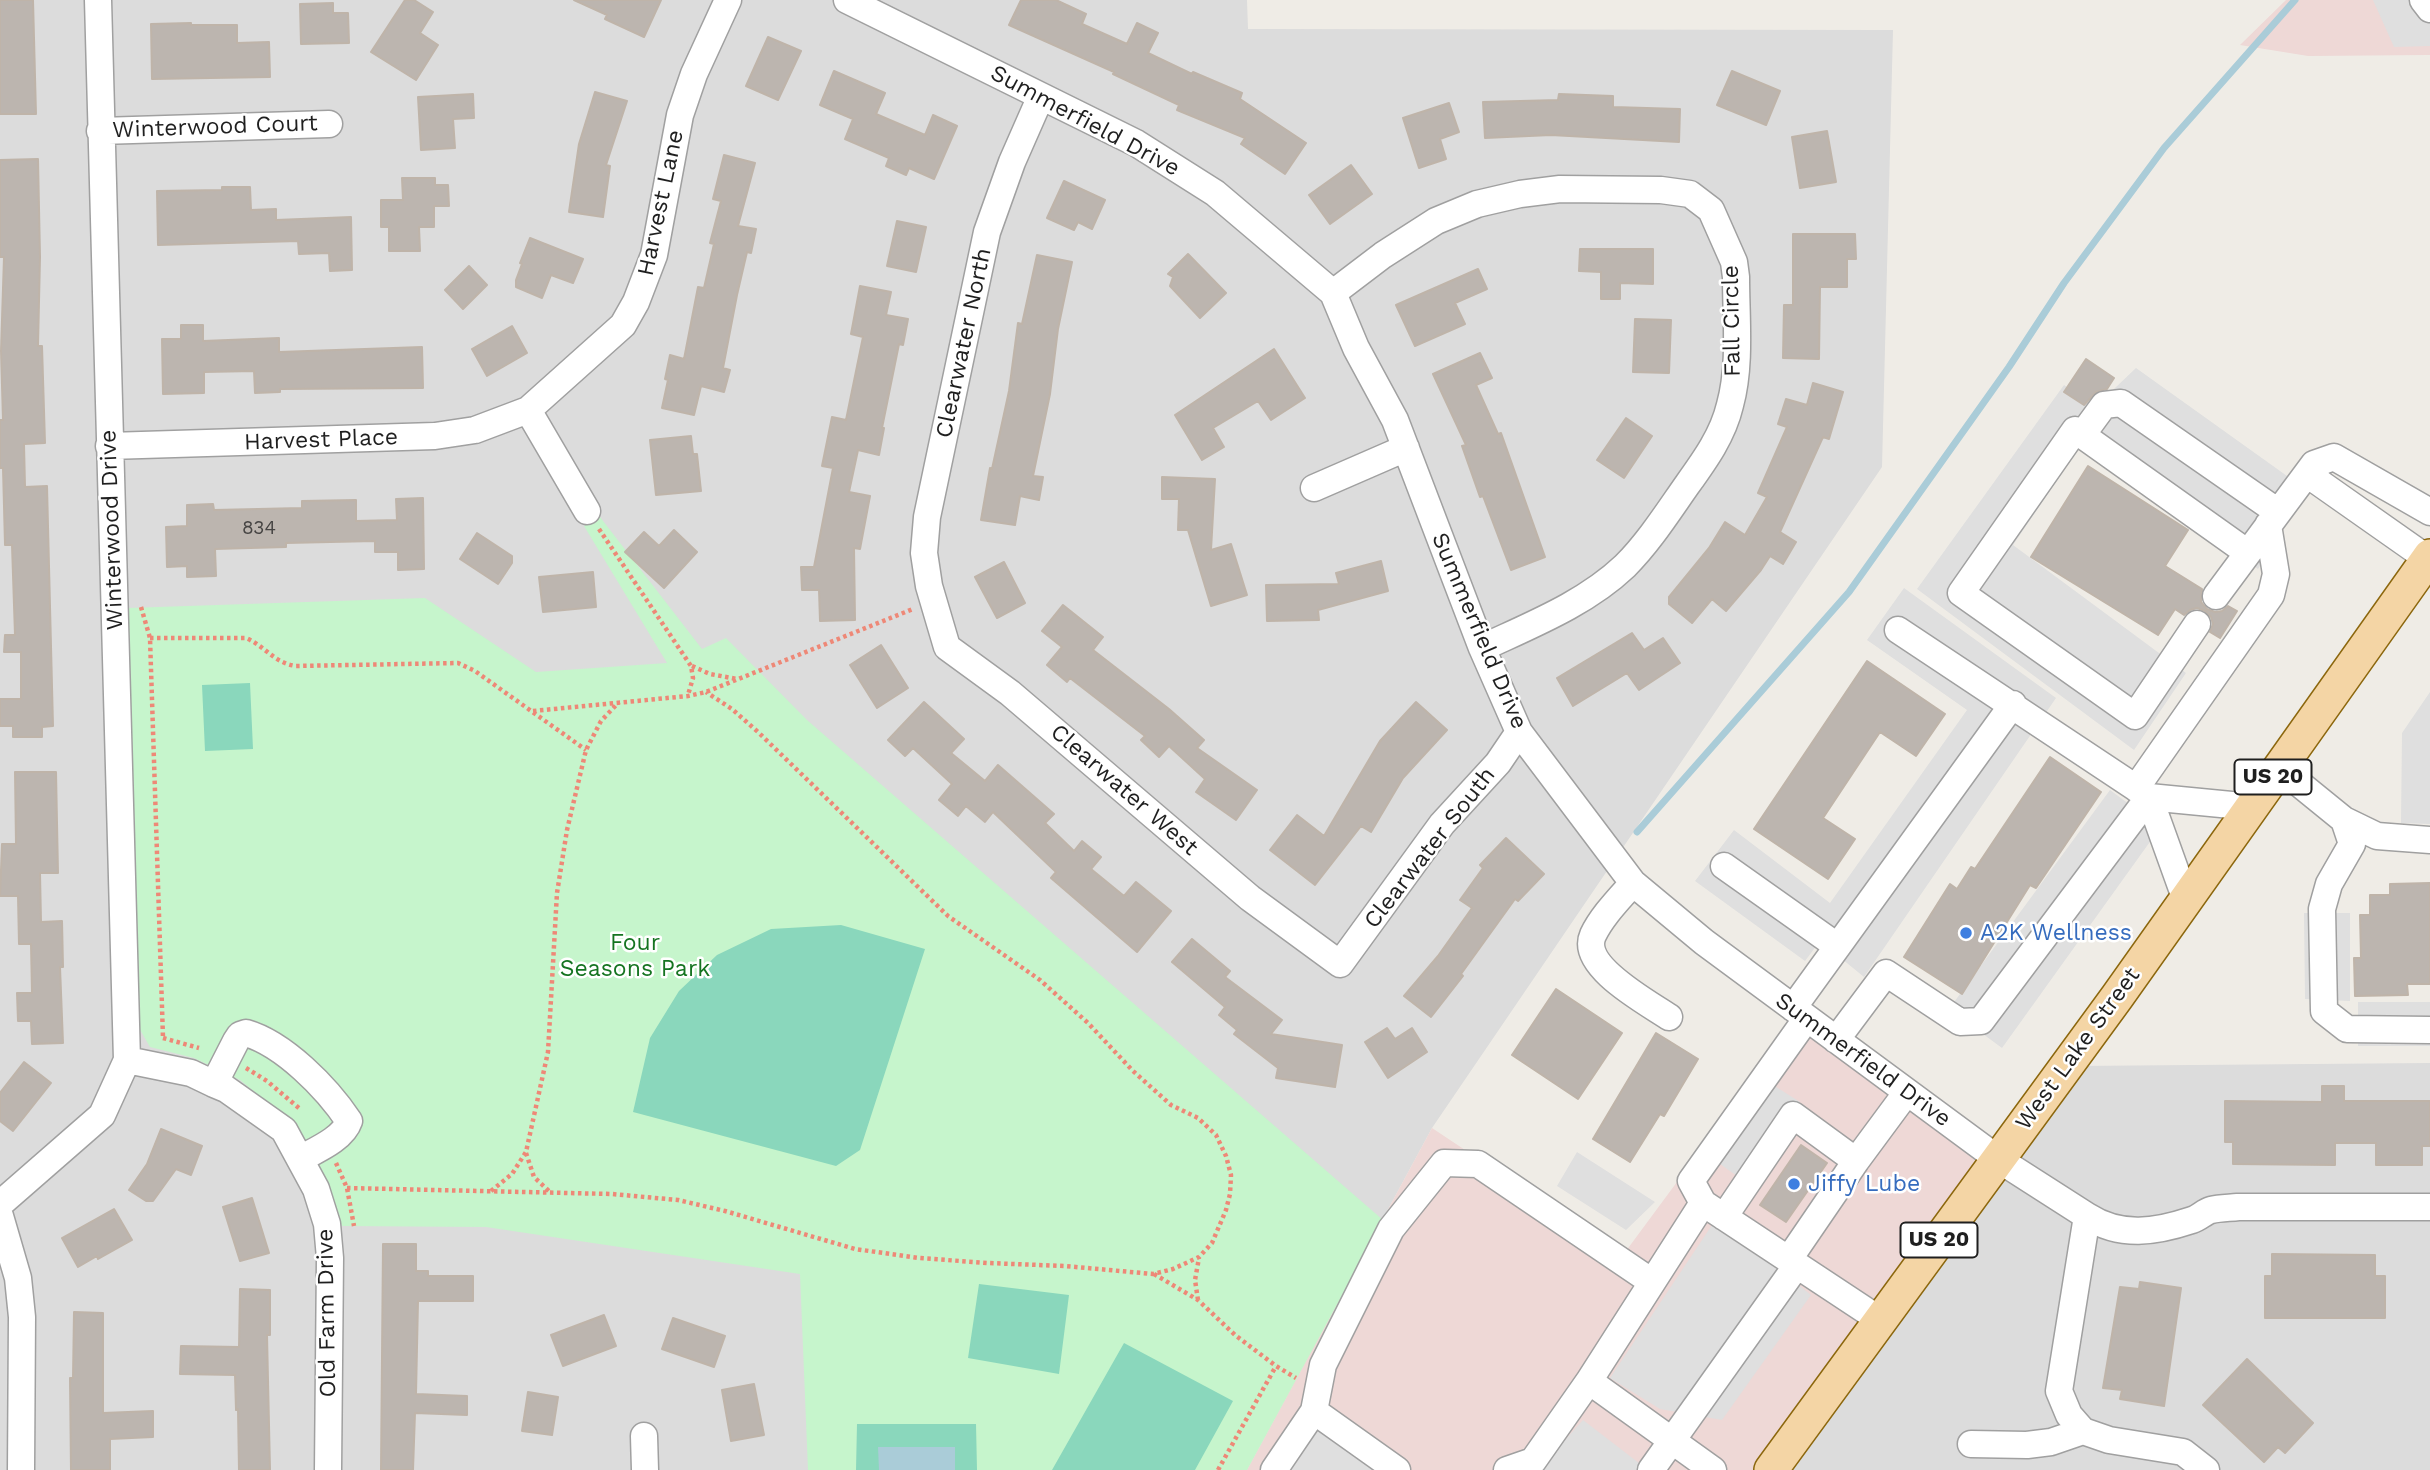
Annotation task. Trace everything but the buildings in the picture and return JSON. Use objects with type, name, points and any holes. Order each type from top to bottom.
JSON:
[{"type":"main road","name":"West Lake Street","points":[[1771,1470],[2186,900],[2429,558]]},
{"type":"street","name":"Winterwood Drive","points":[[98,0],[127,1060]]},
{"type":"street","name":"Harvest Lane","points":[[528,410],[622,325],[636,302],[654,255],[680,115],[694,74],[728,0]]},
{"type":"street","name":"Summerfield Drive","points":[[847,0],[1136,143],[1215,193],[1333,293],[1356,348],[1395,420],[1482,648],[1519,732],[1633,883],[1704,942],[1998,1159],[2098,1223],[2121,1231],[2151,1231],[2195,1220],[2210,1210],[2238,1207],[2430,1207]]},
{"type":"street","points":[[2423,0],[2430,9]]},
{"type":"street","name":"Clearwater North","points":[[932,599],[923,552],[926,517],[987,232],[1012,162],[1041,96]]},
{"type":"street","name":"Winterwood Court","points":[[100,131],[329,124]]},
{"type":"street","name":"Fall Circle","points":[[1333,293],[1383,255],[1436,221],[1477,204],[1540,190],[1661,190],[1690,194],[1711,209],[1734,261],[1735,378],[1726,420],[1708,455],[1665,516],[1625,565],[1590,592],[1553,615],[1482,648]]},
{"type":"street","points":[[2082,435],[2104,405],[2121,403],[2274,519]]},
{"type":"street","name":"Harvest Place","points":[[109,446],[435,436],[475,430],[528,410]]},
{"type":"street","points":[[528,410],[587,511]]},
{"type":"street","points":[[2170,740],[1961,593],[2075,430],[2248,553]]},
{"type":"street","points":[[1314,488],[1406,448]]},
{"type":"street","points":[[2216,596],[2314,464],[2334,457],[2430,512]]},
{"type":"street","points":[[2314,464],[2317,481],[2429,558]]},
{"type":"street","points":[[1836,1040],[1886,973],[1960,1022],[1981,1021],[2143,792],[2170,740],[2272,595],[2276,574],[2274,519]]},
{"type":"street","name":"Clearwater West","points":[[932,599],[947,647],[1010,693],[1250,898],[1340,964]]},
{"type":"street","points":[[2135,716],[2197,624]]},
{"type":"street","points":[[1898,630],[2143,792],[2252,807]]},
{"type":"street","points":[[1880,1320],[1714,1210],[1691,1181],[1800,1013],[1838,946],[2012,704]]},
{"type":"street","name":"Clearwater South","points":[[1340,964],[1442,824],[1497,763],[1519,732]]},
{"type":"street","points":[[2280,768],[2344,820],[2377,836],[2430,840]]},
{"type":"street","points":[[2143,792],[2186,900]]},
{"type":"street","points":[[2344,820],[2352,844],[2329,884],[2322,909],[2324,1011],[2347,1029],[2430,1030]]},
{"type":"street","points":[[1724,866],[1838,946]]},
{"type":"street","points":[[1633,883],[1593,936],[1590,944],[1592,954],[1600,968],[1669,1017]]},
{"type":"street","points":[[214,1084],[236,1041],[246,1032],[295,1062],[317,1082],[348,1121],[346,1128],[338,1136],[300,1159]]},
{"type":"street","points":[[0,1204],[102,1115],[127,1060]]},
{"type":"street","name":"Old Farm Drive","points":[[127,1060],[191,1073],[226,1089],[284,1130],[316,1189],[327,1224],[330,1258],[328,1470]]},
{"type":"street","points":[[1651,1470],[1793,1262],[1856,1161],[1907,1092]]},
{"type":"street","points":[[1507,1470],[1533,1461],[1589,1381],[1651,1282],[1793,1115],[1856,1161]]},
{"type":"street","points":[[1274,1470],[1314,1411],[1324,1365],[1391,1229],[1444,1163],[1478,1164],[1651,1282]]},
{"type":"street","points":[[0,1216],[18,1278],[22,1317],[20,1470]]},
{"type":"street","points":[[2087,1216],[2059,1391],[2076,1423],[2109,1440],[2183,1452],[2206,1470]]},
{"type":"street","points":[[1589,1381],[1713,1470]]},
{"type":"street","points":[[1314,1411],[1396,1470]]},
{"type":"street","points":[[1971,1444],[2027,1445],[2051,1442],[2076,1423]]},
{"type":"street","points":[[644,1436],[645,1470]]},
{"type":"path","points":[[587,511],[691,666],[692,678],[688,696]]},
{"type":"path","points":[[532,711],[706,692],[903,614],[932,599]]},
{"type":"path","points":[[141,607],[150,638],[163,1038],[206,1051]]},
{"type":"path","points":[[150,638],[246,638],[257,643],[283,664],[296,666],[458,663],[475,671],[586,750]]},
{"type":"path","points":[[691,666],[709,674],[737,679]]},
{"type":"path","points":[[347,1188],[612,1195],[678,1200],[855,1249],[919,1258],[1153,1274],[1173,1269],[1199,1257],[1212,1243],[1230,1195],[1231,1175],[1216,1135],[1198,1118],[1171,1105],[1040,980],[948,916],[758,732],[732,709],[706,692]]},
{"type":"path","points":[[491,1191],[512,1174],[526,1152],[548,1052],[557,893],[567,830],[586,750],[601,721],[619,702]]},
{"type":"path","points":[[238,1065],[267,1082],[284,1096]]},
{"type":"path","points":[[526,1152],[534,1177],[551,1193]]},
{"type":"path","points":[[334,1158],[347,1188],[354,1226]]},
{"type":"path","points":[[1198,1300],[1195,1280],[1199,1257]]},
{"type":"path","points":[[1153,1274],[1198,1300],[1235,1335],[1276,1366],[1300,1380]]},
{"type":"path","points":[[1218,1470],[1276,1366]]},
{"type":"shaded area","points":[[0,0],[1247,0],[1248,29],[1893,30],[1882,467],[1432,1128],[1247,1470],[0,1470]]},
{"type":"shaded area","points":[[2286,0],[2430,0],[2430,55],[2308,56],[2240,45]]},
{"type":"shaded area","points":[[2373,0],[2430,0],[2430,46],[2394,47]]},
{"type":"shaded area","points":[[2136,368],[2308,491],[2258,569],[2084,441],[2013,545],[2186,673],[2134,750],[1917,589],[2064,385],[2095,407]]},
{"type":"shaded area","points":[[1904,588],[2056,698],[1864,977],[1820,941],[1805,961],[1695,881],[1734,830],[1830,903],[1967,710],[1867,640]]},
{"type":"shaded area","points":[[2430,692],[2430,824],[2401,823],[2402,733]]},
{"type":"shaded area","points":[[2110,790],[2145,816],[2157,832],[2002,1048],[1949,1009]]},
{"type":"shaded area","points":[[2304,913],[2350,913],[2350,1001],[2305,999]]},
{"type":"shaded area","points":[[2358,1002],[2430,1002],[2430,1046],[2358,1046]]},
{"type":"shaded area","points":[[1796,1021],[1987,1161],[1761,1470],[1247,1470],[1432,1128],[1623,1255]]},
{"type":"shaded area","points":[[2430,1063],[2430,1470],[1782,1470],[2075,1066]]},
{"type":"shaded area","points":[[1773,1085],[1800,1102],[1744,1181],[1720,1164]]},
{"type":"shaded area","points":[[1577,1152],[1655,1202],[1626,1230],[1557,1186]]},
{"type":"shaded area","points":[[1716,1219],[1811,1295],[1722,1420],[1660,1409],[1610,1378]]},
{"type":"shaded area","points":[[1327,1410],[1405,1470],[1284,1470]]},
{"type":"shaded area","points":[[1583,1420],[1648,1470],[1538,1470]]},
{"type":"green space","name":"Four Seasons Park","points":[[600,517],[702,649],[726,638],[807,720],[1383,1220],[1247,1470],[808,1470],[800,1274],[486,1227],[342,1226],[317,1159],[286,1118],[240,1080],[194,1058],[150,1047],[139,1028],[128,608],[425,598],[536,672],[667,663],[584,526]]},
{"type":"green space","points":[[250,683],[253,749],[205,751],[202,685]]},
{"type":"green space","points":[[841,925],[925,949],[860,1150],[836,1166],[633,1112],[650,1038],[679,991],[717,955],[771,929]]},
{"type":"green space","points":[[979,1284],[1069,1295],[1059,1374],[968,1358]]},
{"type":"green space","points":[[1124,1343],[1233,1401],[1195,1470],[1052,1470]]},
{"type":"green space","points":[[857,1424],[976,1424],[977,1470],[856,1470]]},
{"type":"water","points":[[878,1447],[955,1447],[955,1470],[879,1470]]},
{"type":"waterway","points":[[1637,832],[1849,592],[2009,367],[2064,283],[2164,148],[2295,0]]},
{"type":"place","name":"A2K Wellness","points":[[1966,933]]},
{"type":"place","name":"Jiffy Lube","points":[[1794,1184]]}]
